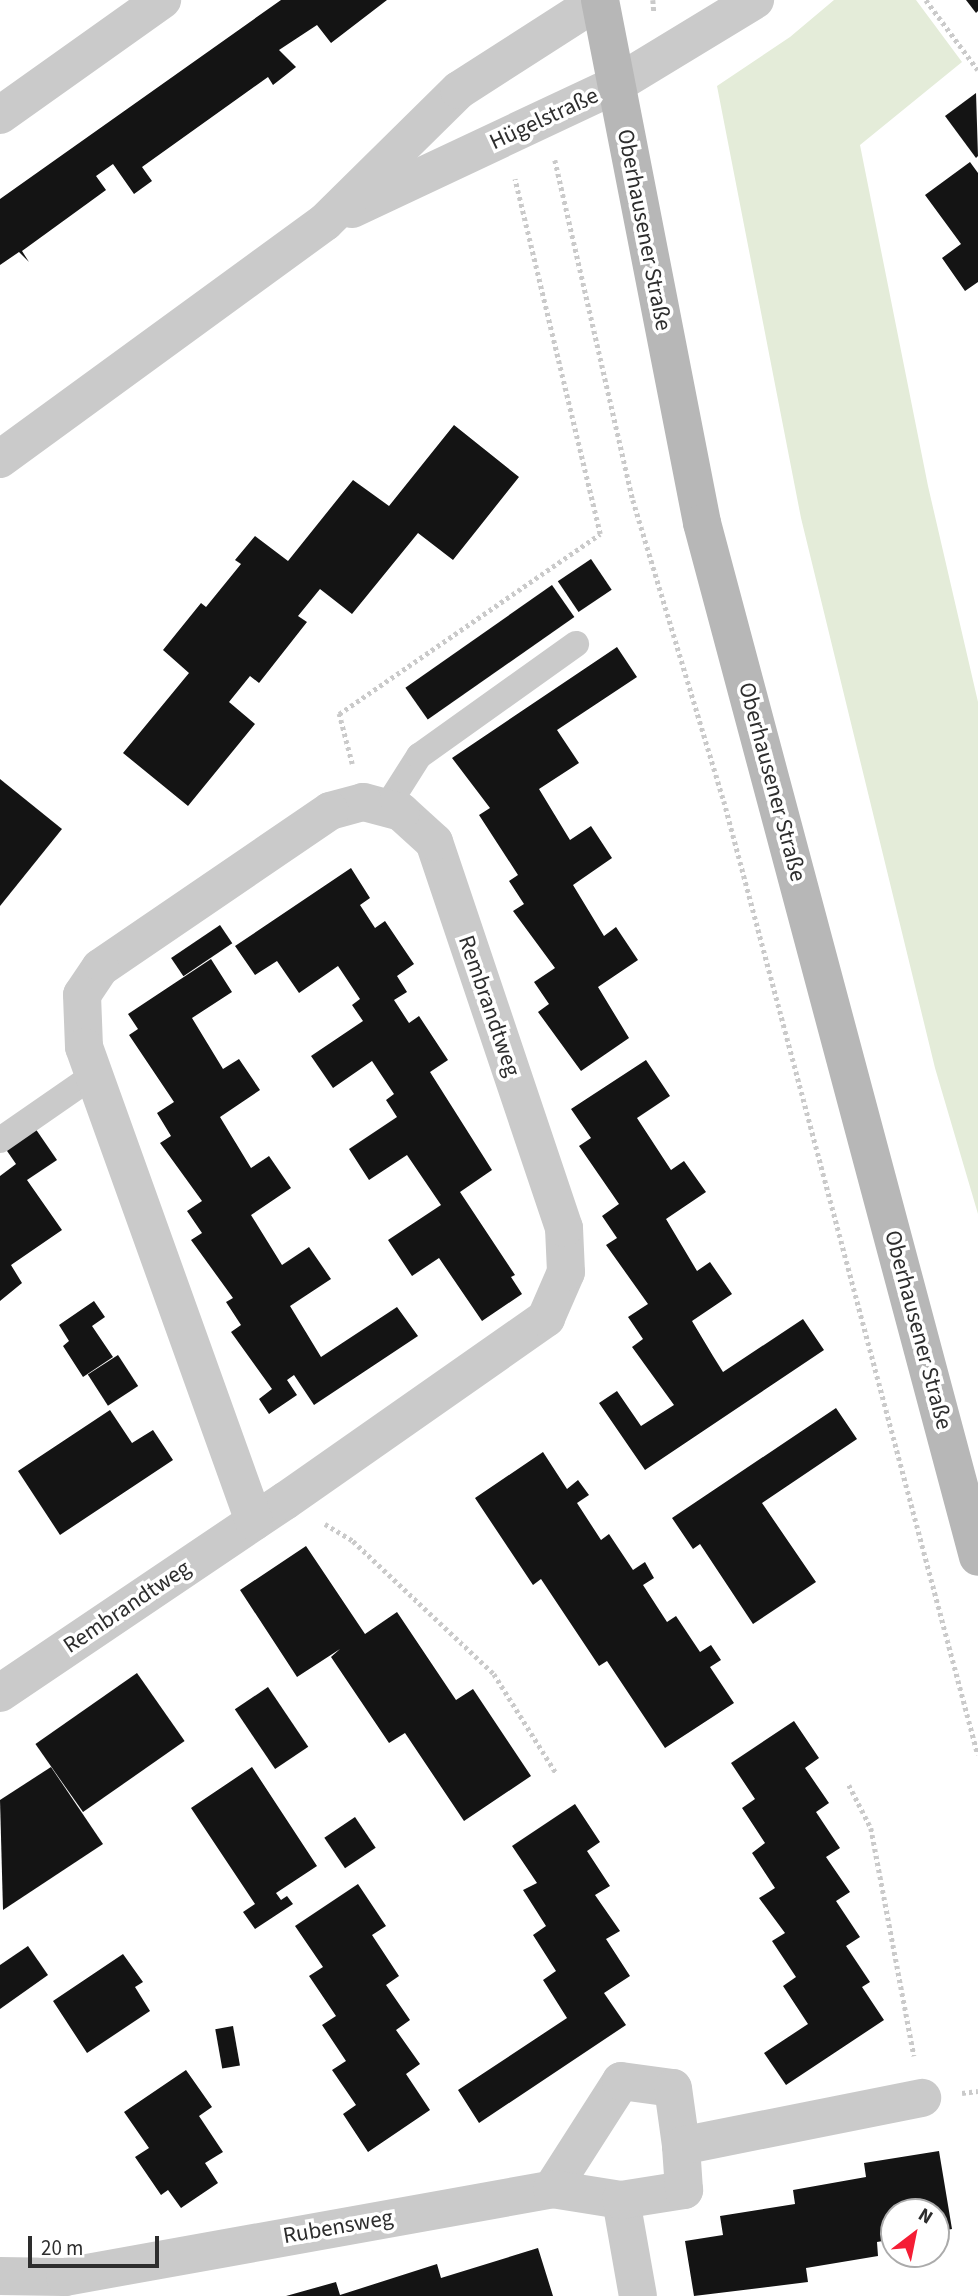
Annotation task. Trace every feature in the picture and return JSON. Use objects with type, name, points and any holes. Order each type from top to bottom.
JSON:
[{"type":"main road","name":"Oberhausener Straße","points":[[600,0],[702,523],[978,1557]]},
{"type":"street","points":[[0,115],[162,0]]},
{"type":"street","name":"Hügelstraße","points":[[0,459],[325,222],[459,90],[600,0]]},
{"type":"street","name":"Hügelstraße","points":[[325,222],[615,85],[755,0]]},
{"type":"street","points":[[269,1511],[94,1075],[84,1047],[82,995],[100,968],[330,811],[374,805]]},
{"type":"street","name":"Rembrandtweg","points":[[0,1693],[269,1511],[546,1318],[566,1272],[564,1228],[434,842],[401,812],[374,805]]},
{"type":"street","name":"Rubensweg","points":[[0,2276],[66,2286],[552,2189],[621,2200],[684,2190],[673,2088],[621,2081],[552,2189]]},
{"type":"street","points":[[681,2146],[922,2098]]},
{"type":"street","points":[[621,2200],[638,2296]]},
{"type":"lane","points":[[374,805],[419,756],[576,645]]},
{"type":"lane","points":[[0,1140],[94,1075]]},
{"type":"path","points":[[653,0],[662,58]]},
{"type":"path","points":[[926,0],[978,70]]},
{"type":"path","points":[[551,116],[557,182],[570,215],[633,500],[723,801],[978,1755]]},
{"type":"path","points":[[374,805],[339,714],[600,534],[505,138]]},
{"type":"path","points":[[269,1511],[353,1541],[494,1674],[556,1773]]},
{"type":"path","points":[[849,1785],[871,1828],[922,2098]]},
{"type":"green space","points":[[834,0],[916,0],[962,62],[860,145],[928,486],[978,702],[978,1214],[935,1068],[801,518],[717,86],[790,37]]},
{"type":"building","points":[[281,0],[387,0],[331,43],[317,25],[279,50],[296,67],[273,85],[268,77],[142,167],[152,181],[134,194],[113,164],[96,176],[106,190],[22,251],[29,262],[19,252],[0,265],[0,199]]},
{"type":"building","points":[[966,0],[978,0],[976,13]]},
{"type":"building","points":[[976,93],[978,156],[976,158],[945,116]]},
{"type":"building","points":[[970,162],[978,173],[978,282],[965,291],[942,258],[961,244],[925,195]]},
{"type":"building","points":[[454,425],[519,477],[453,560],[418,533],[352,614],[320,589],[298,616],[307,622],[259,683],[250,676],[229,702],[255,724],[188,806],[123,753],[189,673],[163,650],[201,603],[206,607],[241,564],[235,560],[255,536],[288,561],[353,480],[389,506]]},
{"type":"building","points":[[591,559],[612,590],[579,612],[558,581]]},
{"type":"building","points":[[552,585],[574,617],[428,720],[405,688]]},
{"type":"building","points":[[617,647],[637,677],[557,730],[579,763],[539,789],[570,840],[591,826],[612,858],[573,885],[604,936],[616,927],[638,960],[598,987],[629,1038],[581,1071],[538,1012],[549,1004],[534,982],[555,968],[513,911],[524,904],[509,881],[518,875],[479,815],[490,808],[452,758]]},
{"type":"building","points":[[0,779],[62,829],[0,906]]},
{"type":"building","points":[[351,868],[370,898],[360,905],[375,928],[385,921],[414,964],[397,976],[407,992],[394,1000],[409,1023],[419,1016],[448,1060],[430,1072],[492,1170],[460,1192],[515,1275],[511,1277],[522,1294],[482,1321],[439,1258],[412,1276],[388,1240],[441,1205],[407,1155],[369,1180],[349,1149],[397,1117],[386,1100],[394,1094],[372,1061],[333,1088],[311,1056],[363,1021],[352,1005],[360,999],[338,966],[299,993],[277,961],[255,975],[235,946]]},
{"type":"building","points":[[220,925],[232,943],[183,976],[171,958]]},
{"type":"building","points":[[211,959],[232,992],[192,1018],[223,1069],[239,1059],[260,1090],[220,1117],[251,1168],[269,1156],[291,1188],[251,1215],[282,1265],[309,1247],[331,1279],[290,1306],[321,1357],[397,1307],[418,1336],[314,1405],[294,1375],[287,1380],[297,1395],[269,1414],[259,1399],[272,1389],[231,1332],[241,1325],[226,1302],[233,1298],[191,1240],[202,1233],[187,1211],[202,1201],[160,1143],[171,1136],[157,1113],[174,1102],[129,1035],[138,1029],[128,1014]]},
{"type":"building","points":[[646,1060],[670,1096],[637,1118],[671,1170],[684,1161],[706,1192],[666,1219],[697,1271],[710,1262],[732,1294],[692,1321],[713,1356],[723,1372],[803,1319],[824,1350],[645,1470],[599,1403],[617,1391],[641,1426],[674,1405],[632,1347],[643,1339],[628,1317],[648,1304],[606,1245],[617,1238],[602,1216],[619,1204],[579,1146],[591,1138],[571,1109]]},
{"type":"building","points":[[35,1128],[57,1160],[27,1180],[62,1230],[11,1265],[22,1283],[0,1301],[0,1176],[16,1164],[5,1148]]},
{"type":"building","points":[[94,1301],[105,1317],[92,1326],[113,1357],[83,1377],[63,1346],[69,1341],[59,1325]]},
{"type":"building","points":[[118,1355],[138,1386],[108,1406],[88,1375]]},
{"type":"building","points":[[836,1408],[857,1439],[762,1503],[816,1582],[753,1624],[700,1544],[693,1549],[672,1518]]},
{"type":"building","points":[[110,1410],[132,1443],[153,1430],[173,1460],[60,1535],[18,1471]]},
{"type":"building","points":[[543,1452],[567,1489],[578,1480],[589,1495],[577,1503],[601,1540],[609,1534],[633,1570],[645,1562],[654,1578],[643,1585],[667,1622],[676,1616],[700,1652],[711,1645],[721,1660],[710,1667],[734,1703],[665,1748],[607,1661],[599,1666],[541,1579],[533,1585],[475,1498]]},
{"type":"building","points":[[306,1546],[365,1634],[397,1612],[456,1700],[473,1689],[531,1776],[464,1821],[405,1733],[389,1743],[331,1657],[340,1649],[297,1677],[240,1590]]},
{"type":"building","points":[[137,1673],[185,1741],[83,1812],[35,1744]]},
{"type":"building","points":[[268,1687],[308,1747],[275,1769],[235,1709]]},
{"type":"building","points":[[794,1721],[819,1758],[805,1768],[829,1803],[816,1812],[840,1848],[826,1857],[850,1892],[836,1901],[860,1937],[846,1946],[870,1982],[862,1987],[884,2020],[786,2085],[764,2053],[808,2024],[783,1986],[796,1977],[772,1941],[785,1933],[759,1898],[775,1888],[752,1853],[765,1843],[742,1808],[755,1799],[731,1763]]},
{"type":"building","points":[[51,1767],[103,1844],[3,1910],[0,1800]]},
{"type":"building","points":[[252,1767],[317,1866],[276,1893],[281,1900],[287,1896],[293,1904],[255,1929],[243,1912],[255,1904],[191,1808]]},
{"type":"building","points":[[575,1804],[600,1842],[587,1851],[610,1886],[595,1895],[620,1931],[606,1939],[630,1976],[604,1993],[626,2025],[479,2123],[458,2090],[567,2018],[543,1980],[556,1971],[533,1935],[546,1926],[523,1890],[537,1883],[512,1846]]},
{"type":"building","points":[[355,1817],[376,1848],[345,1868],[324,1838]]},
{"type":"building","points":[[358,1884],[386,1926],[372,1935],[399,1976],[386,1985],[410,2020],[396,2030],[420,2064],[406,2074],[430,2110],[368,2152],[343,2114],[356,2105],[332,2070],[346,2061],[322,2025],[336,2016],[309,1976],[323,1967],[295,1926]]},
{"type":"building","points":[[28,1946],[48,1975],[0,2009],[0,1965]]},
{"type":"building","points":[[123,1954],[143,1982],[135,1987],[150,2011],[87,2053],[53,2001]]},
{"type":"building","points":[[233,2026],[240,2065],[222,2069],[215,2029]]},
{"type":"building","points":[[186,2070],[212,2107],[199,2116],[223,2152],[205,2163],[218,2183],[181,2208],[168,2190],[161,2195],[135,2157],[149,2148],[124,2112]]},
{"type":"building","points":[[939,2151],[947,2198],[880,2198],[878,2256],[806,2268],[808,2282],[694,2296],[685,2241],[723,2235],[720,2216],[795,2204],[793,2190],[866,2177],[864,2163]]},
{"type":"building","points":[[538,2248],[553,2296],[286,2296],[336,2282],[340,2295],[437,2264],[441,2278]]}]
